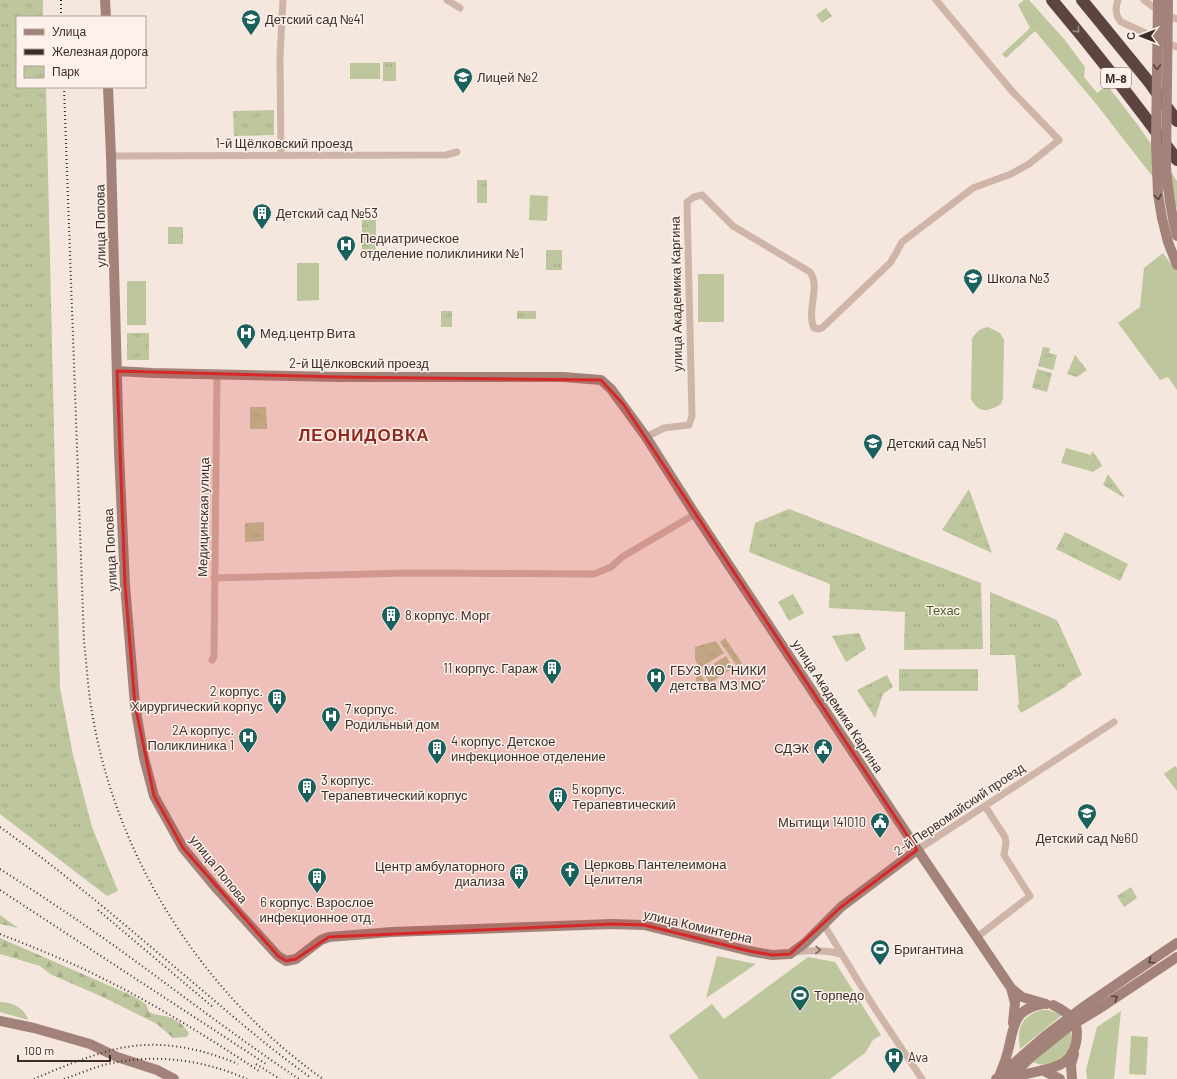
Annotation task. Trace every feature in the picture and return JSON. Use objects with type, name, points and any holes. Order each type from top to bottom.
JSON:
[{"type":"highway","name":"М-8","points":[[1052,0],[1126,90],[1177,160]]},
{"type":"highway","name":"М-8","points":[[1082,0],[1140,70],[1177,121]]},
{"type":"street","points":[[105,0],[106,16]]},
{"type":"street","points":[[281,155],[280,56],[283,0]]},
{"type":"street","points":[[447,0],[460,8]]},
{"type":"street","name":"улица Академика Каргина","points":[[646,438],[664,428],[688,425],[692,416],[687,202],[694,197],[702,195],[733,226],[810,272],[814,284],[811,320],[814,328],[818,329],[822,328],[890,262],[902,242],[973,188],[1010,174],[1029,164],[1059,140],[1011,90],[936,0]]},
{"type":"street","points":[[1118,0],[1116,14],[1121,22],[1177,47]]},
{"type":"street","points":[[1144,0],[1160,12],[1177,19]]},
{"type":"street","points":[[1158,0],[1156,143],[1158,194],[1165,230],[1177,265]]},
{"type":"street","points":[[1168,0],[1166,167],[1168,193],[1177,236]]},
{"type":"street","name":"улица Попова","points":[[108,88],[125,584],[134,698],[144,758],[154,796],[183,848],[278,956],[286,961]]},
{"type":"street","name":"1-й Щёлковский проезд","points":[[111,156],[446,155],[457,152]]},
{"type":"street","name":"2-й Щёлковский проезд","points":[[117,371],[340,377],[563,377],[601,380]]},
{"type":"street","name":"Медицинская улица","points":[[212,660],[214,657],[216,374]]},
{"type":"street","name":"улица Академика Каргина","points":[[601,380],[611,388],[646,438],[917,850],[1011,988]]},
{"type":"street","points":[[214,578],[407,573],[594,574],[611,567],[622,557],[695,514]]},
{"type":"street","name":"2-й Первомайский проезд","points":[[824,926],[841,907],[917,850],[1114,722]]},
{"type":"street","points":[[977,937],[1030,896],[1004,855],[1006,843],[1005,837],[985,806]]},
{"type":"street","name":"улица Коминтерна","points":[[286,961],[296,960],[321,940],[330,937],[392,932],[612,924],[644,925],[772,956],[790,954],[794,952]]},
{"type":"street","points":[[794,952],[824,926],[874,1008],[922,1079]]},
{"type":"street","points":[[1072,1079],[1071,1065],[1084,1012],[1177,943]]},
{"type":"street","points":[[794,952],[823,950],[841,954]]},
{"type":"street","points":[[1004,1078],[1022,1061],[1073,1019],[1177,956]]},
{"type":"street","points":[[1011,988],[1022,997],[1084,1012]]},
{"type":"street","points":[[1011,988],[1015,1003],[1011,1034],[1015,1050],[1022,1061],[1060,1079]]},
{"type":"street","points":[[1049,1004],[1063,1009],[1073,1019],[1077,1029],[1076,1044],[1069,1059],[1061,1065],[1043,1071],[1029,1072],[1004,1078],[1005,1061],[1011,1034],[1015,1021],[1020,1014],[1027,1008],[1049,1004]]},
{"type":"street","points":[[0,1021],[90,1044],[174,1079]]},
{"type":"highlighted area","points":[[117,371],[340,377],[601,380],[624,405],[917,850],[841,907],[790,954],[772,955],[749,951],[644,925],[612,924],[329,937],[296,959],[286,961],[278,956],[183,848],[154,796],[135,705],[125,585]]},
{"type":"green space","points":[[0,0],[43,0],[43,16],[16,16],[16,88],[46,88],[60,688],[73,755],[92,827],[118,891],[107,896],[0,814]]},
{"type":"green space","points":[[1024,0],[1029,0],[1064,39],[1085,67],[1084,77],[1097,93],[1107,85],[1137,124],[1177,181],[1177,208],[1097,105],[1035,31],[1006,58],[1002,54],[1030,28],[1018,5]]},
{"type":"green space","points":[[826,8],[832,16],[822,23],[816,15]]},
{"type":"green space","points":[[383,62],[396,62],[396,81],[383,81]]},
{"type":"green space","points":[[350,63],[380,63],[380,79],[350,79]]},
{"type":"green space","points":[[274,110],[274,135],[234,136],[233,111]]},
{"type":"green space","points":[[477,180],[487,180],[487,203],[477,203]]},
{"type":"green space","points":[[530,195],[548,196],[547,221],[529,220]]},
{"type":"green space","points":[[362,220],[376,220],[376,255],[362,255]]},
{"type":"green space","points":[[168,227],[183,227],[183,244],[168,244]]},
{"type":"green space","points":[[546,250],[562,250],[562,270],[546,270]]},
{"type":"green space","points":[[1163,253],[1174,268],[1177,266],[1177,390],[1168,377],[1160,380],[1118,323],[1140,307],[1144,268]]},
{"type":"green space","points":[[297,263],[319,263],[319,300],[297,301]]},
{"type":"green space","points":[[698,274],[724,274],[724,322],[698,322]]},
{"type":"green space","points":[[127,281],[146,281],[146,325],[127,325]]},
{"type":"green space","points":[[441,311],[452,311],[452,327],[441,327]]},
{"type":"green space","points":[[517,311],[536,311],[536,319],[517,319]]},
{"type":"green space","points":[[988,327],[1000,333],[1004,340],[1003,398],[1001,404],[992,409],[984,410],[977,407],[971,399],[972,339],[978,331]]},
{"type":"green space","points":[[127,333],[149,333],[149,360],[127,360]]},
{"type":"green space","points":[[1043,347],[1050,348],[1049,353],[1057,355],[1053,370],[1038,366]]},
{"type":"green space","points":[[1075,355],[1087,370],[1077,377],[1067,374]]},
{"type":"green space","points":[[1037,369],[1052,373],[1047,392],[1032,388]]},
{"type":"green space","points":[[250,407],[266,407],[267,429],[250,429]]},
{"type":"green space","points":[[1066,448],[1091,455],[1087,470],[1061,463]]},
{"type":"green space","points":[[1092,451],[1102,466],[1093,472],[1087,470]]},
{"type":"green space","points":[[1108,474],[1124,496],[1123,497],[1103,485]]},
{"type":"green space","points":[[969,489],[992,553],[942,530]]},
{"type":"green space","name":"Техас","points":[[789,509],[981,583],[983,649],[904,650],[905,612],[829,608],[830,584],[749,552],[755,523]]},
{"type":"green space","points":[[264,522],[264,541],[245,542],[245,523]]},
{"type":"green space","points":[[1065,532],[1128,564],[1120,581],[1056,549]]},
{"type":"green space","points":[[990,592],[1057,620],[1082,675],[1067,684],[1067,686],[1021,713],[1017,706],[1019,704],[1015,655],[990,655]]},
{"type":"green space","points":[[793,594],[804,613],[789,621],[778,602]]},
{"type":"green space","points":[[859,633],[866,649],[846,662],[832,636]]},
{"type":"green space","points":[[725,638],[742,663],[737,666],[720,642]]},
{"type":"green space","points":[[716,641],[724,653],[700,668],[695,660],[695,647]]},
{"type":"green space","points":[[726,656],[733,668],[710,683],[702,671]]},
{"type":"green space","points":[[696,667],[708,686],[696,682]]},
{"type":"green space","points":[[899,669],[978,669],[978,691],[899,691]]},
{"type":"green space","points":[[887,675],[893,687],[883,694],[875,718],[857,690]]},
{"type":"green space","points":[[1175,766],[1177,768],[1177,791],[1164,774]]},
{"type":"green space","points":[[1131,887],[1137,898],[1124,907],[1117,896]]},
{"type":"green space","points":[[0,915],[18,928],[0,924]]},
{"type":"green space","points":[[0,938],[133,996],[146,1004],[149,1012],[168,1017],[182,1024],[189,1034],[186,1037],[173,1038],[157,1024],[105,998],[52,975],[40,966],[0,954]]},
{"type":"green space","points":[[717,956],[756,964],[706,998]]},
{"type":"green space","name":"Торпедо","points":[[808,957],[835,962],[881,1035],[873,1040],[865,1053],[830,1079],[699,1079],[669,1036],[712,1004],[724,1019]]},
{"type":"green space","points":[[0,1002],[17,1006],[24,1012],[28,1020],[0,1012]]},
{"type":"green space","points":[[1041,1010],[1049,1010],[1062,1015],[1020,1049],[1019,1035],[1024,1020],[1028,1016]]},
{"type":"green space","points":[[1121,1011],[1114,1079],[1087,1079],[1086,1070],[1097,1027]]},
{"type":"green space","points":[[1071,1029],[1070,1046],[1062,1059],[1049,1065],[1032,1062]]},
{"type":"green space","points":[[1131,1036],[1148,1037],[1146,1075],[1129,1074]]},
{"type":"railway","points":[[61,0],[61,16]]},
{"type":"railway","points":[[64,88],[84,642],[91,709],[105,771],[123,823],[145,873],[173,921],[205,966],[240,1007],[280,1045],[323,1079]]},
{"type":"railway","points":[[0,827],[75,884],[252,1032],[310,1077]]},
{"type":"railway","points":[[0,869],[102,937],[299,1079]]},
{"type":"railway","points":[[0,890],[266,1064]]},
{"type":"railway","points":[[98,910],[214,1008]]},
{"type":"railway","points":[[0,934],[66,961],[124,989],[221,1046],[259,1071]]},
{"type":"railway","points":[[34,1079],[69,1064],[105,1052],[139,1045],[173,1046],[189,1049],[238,1064]]},
{"type":"railway","points":[[64,1079],[108,1064],[144,1059],[179,1060],[197,1063],[231,1072],[247,1079]]},
{"type":"railway","points":[[256,1064],[280,1079]]},
{"type":"place","name":"Детский сад №41","points":[[251,36]]},
{"type":"place","name":"Лицей №2","points":[[463,94]]},
{"type":"place","name":"Детский сад №53","points":[[262,230]]},
{"type":"place","name":"Педиатрическое отделение поликлиники №1","points":[[346,262]]},
{"type":"place","name":"Школа №3","points":[[973,295]]},
{"type":"place","name":"Мед.центр Вита","points":[[246,350]]},
{"type":"place","name":"Детский сад №51","points":[[873,460]]},
{"type":"place","name":"8 корпус. Морг","points":[[391,632]]},
{"type":"place","name":"11 корпус. Гараж","points":[[552,685]]},
{"type":"place","name":"ГБУЗ МО “НИКИ детства МЗ МО”","points":[[656,694]]},
{"type":"place","name":"2 корпус. Хирургический корпус","points":[[277,715]]},
{"type":"place","name":"7 корпус. Родильный дом","points":[[331,733]]},
{"type":"place","name":"2А корпус. Поликлиника 1","points":[[248,754]]},
{"type":"place","name":"4 корпус. Детское инфекционное отделение","points":[[437,765]]},
{"type":"place","name":"СДЭК","points":[[823,765]]},
{"type":"place","name":"3 корпус. Терапевтический корпус","points":[[307,804]]},
{"type":"place","name":"5 корпус. Терапевтический","points":[[558,813]]},
{"type":"place","name":"Детский сад №60","points":[[1087,830]]},
{"type":"place","name":"Мытищи 141010","points":[[880,839]]},
{"type":"place","name":"Церковь Пантелеимона Целителя","points":[[570,888]]},
{"type":"place","name":"Центр амбулаторного диализа","points":[[519,890]]},
{"type":"place","name":"6 корпус. Взрослое инфекционное отд.","points":[[317,894]]},
{"type":"place","name":"Бригантина","points":[[880,966]]},
{"type":"place","name":"Торпедо","points":[[800,1012]]},
{"type":"place","name":"Ava","points":[[894,1074]]},
{"type":"district","name":"ЛЕОНИДОВКА","points":[[364,434]]}]
